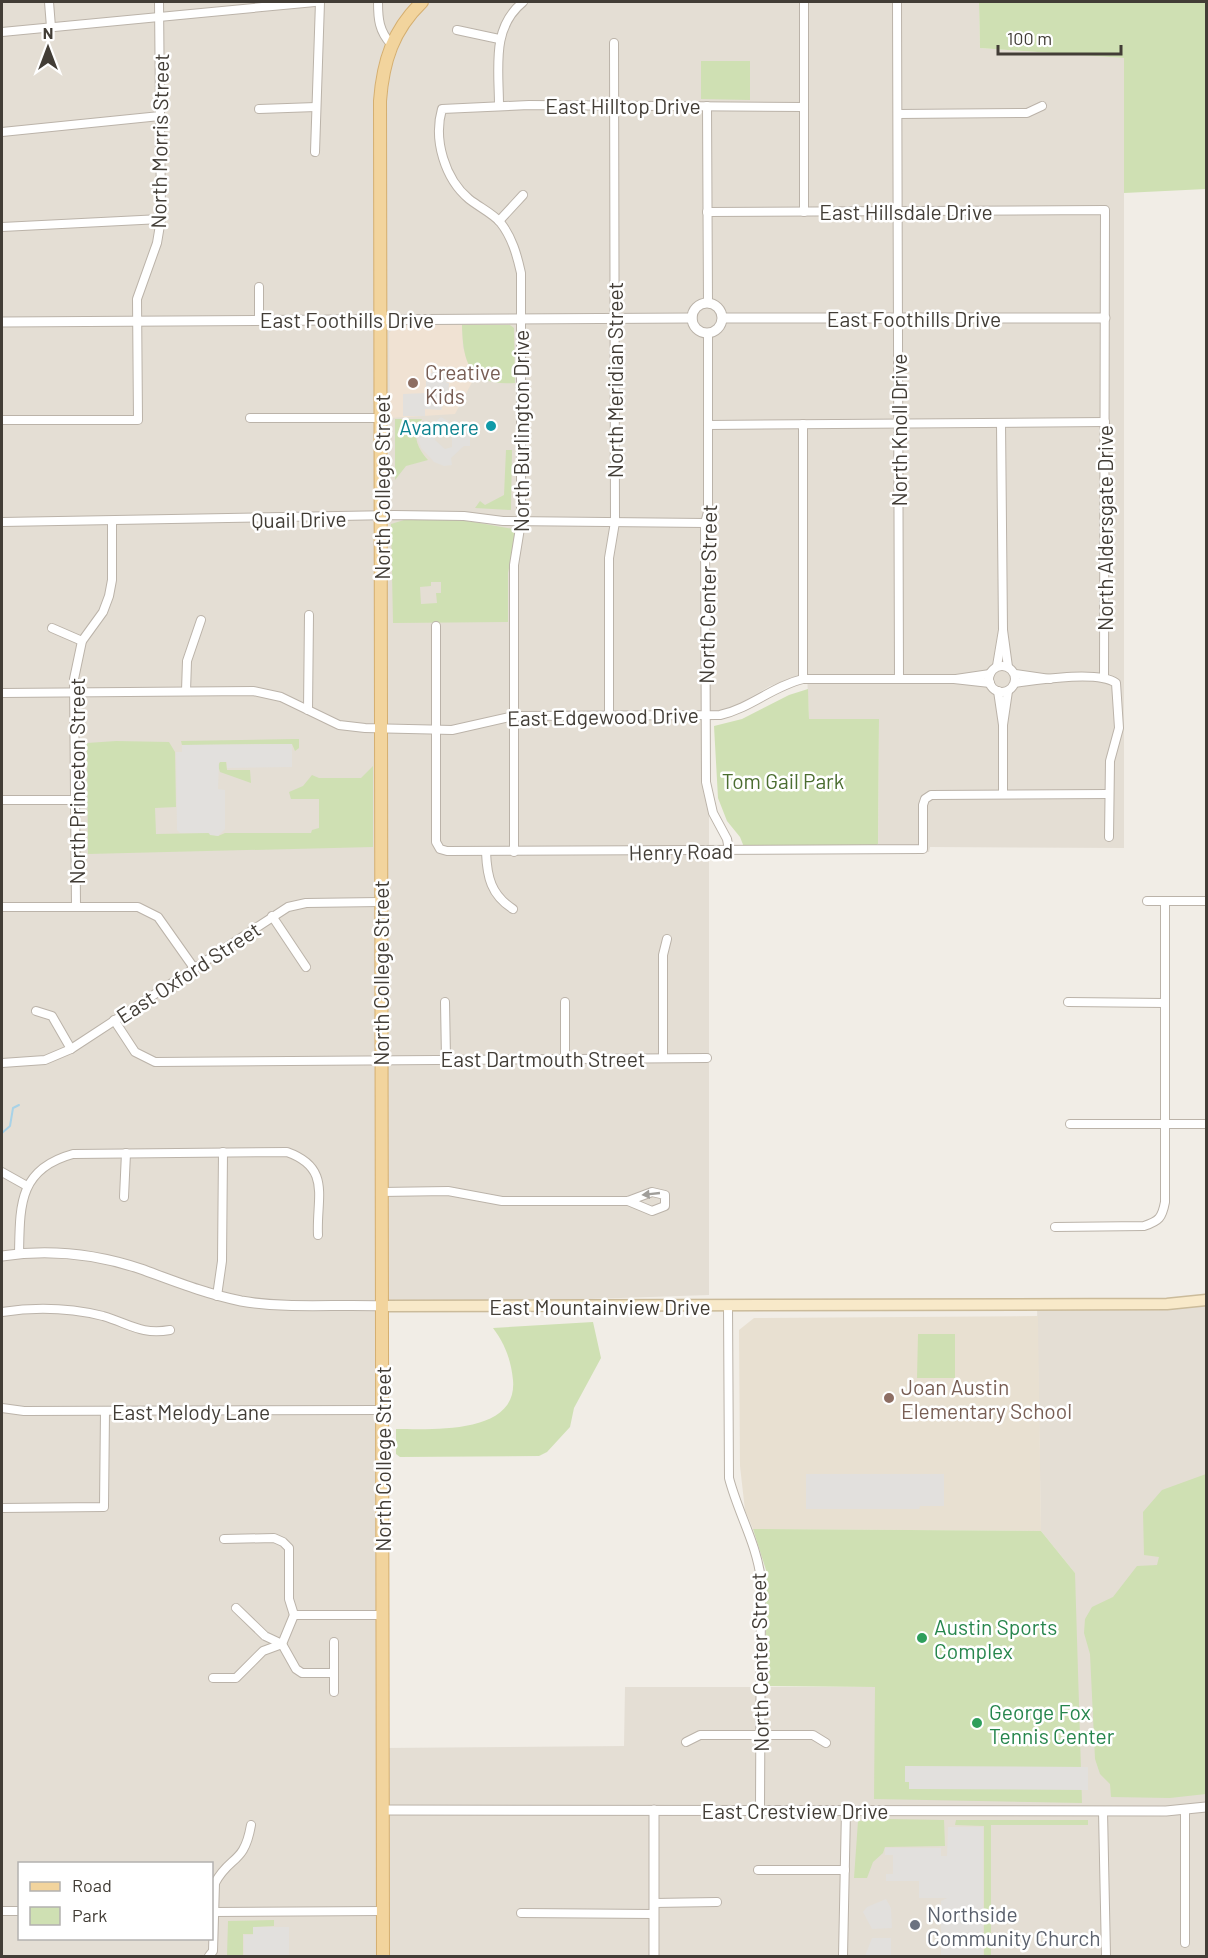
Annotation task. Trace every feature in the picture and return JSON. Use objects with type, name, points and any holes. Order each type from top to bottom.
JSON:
[{"type":"main road","name":"North College Street","points":[[383,1956],[380,101],[385,64],[392,44],[402,23],[422,2]]},
{"type":"main road","name":"East Mountainview Drive","points":[[382,1306],[1167,1304],[1206,1300]]},
{"type":"street","points":[[49,2],[51,27]]},
{"type":"street","name":"North Morris Street","points":[[2,420],[138,420],[138,291],[157,243],[161,219],[159,2]]},
{"type":"street","points":[[2,32],[315,2]]},
{"type":"street","points":[[315,152],[320,2]]},
{"type":"street","points":[[378,2],[379,25],[382,34],[392,44]]},
{"type":"street","points":[[499,106],[499,39],[504,23],[512,10],[523,2]]},
{"type":"street","points":[[804,2],[804,212]]},
{"type":"street","name":"North Knoll Drive","points":[[897,2],[898,679]]},
{"type":"street","points":[[457,30],[499,39]]},
{"type":"street","name":"North Meridian Street","points":[[609,716],[609,568],[615,522],[614,43]]},
{"type":"street","name":"East Hilltop Drive","points":[[442,109],[614,105],[804,107]]},
{"type":"street","points":[[707,106],[708,303]]},
{"type":"street","points":[[898,114],[1027,113],[1042,106]]},
{"type":"street","points":[[259,109],[316,107]]},
{"type":"street","name":"North Burlington Drive","points":[[442,109],[440,141],[448,172],[467,198],[499,221],[518,259],[521,318],[521,522],[514,565],[514,852]]},
{"type":"street","points":[[2,132],[160,116]]},
{"type":"street","points":[[499,221],[523,195]]},
{"type":"street","name":"East Hillsdale Drive","points":[[708,212],[1105,210]]},
{"type":"street","name":"North Aldersgate Drive","points":[[1104,678],[1105,210]]},
{"type":"street","points":[[2,227],[161,219]]},
{"type":"street","points":[[259,287],[259,320]]},
{"type":"street","points":[[708,303],[717,306],[723,318],[717,330],[708,333],[695,327],[692,318],[699,306],[708,303]]},
{"type":"street","name":"East Foothills Drive","points":[[2,322],[692,318]]},
{"type":"street","name":"East Foothills Drive","points":[[723,318],[1104,318]]},
{"type":"street","name":"North Center Street","points":[[708,333],[708,512],[705,523],[706,782],[713,813],[727,839],[729,850]]},
{"type":"street","points":[[250,418],[381,418]]},
{"type":"street","points":[[708,425],[1104,422]]},
{"type":"street","points":[[1001,423],[1003,630],[1008,667],[1015,674],[1050,679]]},
{"type":"street","points":[[803,424],[803,679]]},
{"type":"street","name":"Quail Drive","points":[[2,522],[464,516],[521,522],[705,523]]},
{"type":"street","name":"North Princeton Street","points":[[76,906],[75,665],[82,641],[103,612],[110,596],[112,521]]},
{"type":"street","points":[[308,710],[309,615]]},
{"type":"street","points":[[186,691],[188,654],[201,620]]},
{"type":"street","points":[[436,626],[436,730]]},
{"type":"street","points":[[52,628],[82,641]]},
{"type":"street","points":[[1003,630],[997,666],[990,679],[998,691],[1003,725],[1003,794],[1109,794]]},
{"type":"street","points":[[997,666],[1008,667]]},
{"type":"street","points":[[1003,725],[1008,691],[1015,683],[1015,674]]},
{"type":"street","points":[[1015,683],[1050,679],[1104,678],[1116,683],[1119,692],[1119,728],[1110,761],[1109,837]]},
{"type":"street","name":"East Edgewood Drive","points":[[2,693],[186,691],[267,693],[339,725],[452,730],[487,720],[514,716],[706,715],[736,711],[782,685],[803,679],[990,679]]},
{"type":"street","points":[[998,691],[1008,691]]},
{"type":"street","name":"Henry Road","points":[[436,730],[436,842],[440,849],[486,852],[923,849],[925,799],[931,795],[1003,794]]},
{"type":"street","points":[[2,800],[75,800]]},
{"type":"street","points":[[486,852],[487,875],[492,888],[498,898],[513,909]]},
{"type":"street","points":[[1147,901],[1206,901]]},
{"type":"street","points":[[1055,1227],[1144,1226],[1157,1222],[1162,1216],[1165,1202],[1166,901]]},
{"type":"street","name":"East Oxford Street","points":[[2,1063],[45,1060],[70,1048],[288,907],[306,903],[380,902]]},
{"type":"street","points":[[2,907],[127,906],[150,910],[165,926],[194,968]]},
{"type":"street","points":[[272,916],[306,967]]},
{"type":"street","points":[[663,1058],[663,955],[667,939]]},
{"type":"street","points":[[445,1002],[446,1058]]},
{"type":"street","points":[[565,1002],[565,1058]]},
{"type":"street","points":[[1068,1002],[1165,1003]]},
{"type":"street","points":[[36,1011],[52,1016],[70,1048]]},
{"type":"street","name":"East Dartmouth Street","points":[[114,1020],[135,1052],[155,1062],[446,1058],[706,1058]]},
{"type":"street","points":[[1070,1124],[1206,1124]]},
{"type":"street","points":[[217,1296],[222,1261],[223,1152]]},
{"type":"street","points":[[19,1254],[21,1206],[27,1186],[38,1170],[61,1157],[73,1154],[286,1152],[300,1156],[318,1175],[320,1188],[318,1236]]},
{"type":"street","points":[[124,1197],[126,1153]]},
{"type":"street","points":[[2,1172],[27,1186]]},
{"type":"street","points":[[381,1192],[448,1191],[502,1201],[628,1202]]},
{"type":"street","name":"East Mountainview Drive","points":[[2,1256],[52,1253],[109,1260],[217,1296],[269,1304],[382,1306]]},
{"type":"street","name":"North Center Street","points":[[728,1305],[729,1478],[735,1500],[753,1544],[761,1580],[760,1809]]},
{"type":"street","points":[[2,1312],[49,1309],[78,1311],[102,1316],[150,1333],[170,1330]]},
{"type":"street","name":"East Melody Lane","points":[[2,1408],[24,1411],[382,1410]]},
{"type":"street","points":[[2,1508],[104,1507],[105,1411]]},
{"type":"street","points":[[213,1678],[236,1678],[263,1651],[282,1644],[294,1615],[289,1599],[289,1548],[274,1538],[224,1539]]},
{"type":"street","points":[[236,1608],[265,1636],[282,1644],[296,1669],[302,1673],[334,1673]]},
{"type":"street","points":[[294,1615],[382,1615]]},
{"type":"street","points":[[334,1642],[334,1692]]},
{"type":"street","points":[[686,1742],[700,1735],[813,1735],[826,1743]]},
{"type":"street","name":"East Crestview Drive","points":[[383,1810],[1103,1811],[1206,1807]]},
{"type":"street","points":[[1185,1809],[1185,1943]]},
{"type":"street","points":[[654,1810],[654,1956]]},
{"type":"street","points":[[843,1956],[846,1810]]},
{"type":"street","points":[[1103,1811],[1106,1956]]},
{"type":"street","points":[[213,1902],[215,1883],[220,1874],[244,1851],[251,1824]]},
{"type":"street","points":[[758,1870],[844,1870]]},
{"type":"street","points":[[654,1903],[717,1902]]},
{"type":"street","points":[[2,1911],[18,1911]]},
{"type":"street","points":[[213,1912],[383,1911]]},
{"type":"street","points":[[521,1913],[654,1914]]},
{"type":"street","points":[[209,1956],[213,1951],[213,1940]]},
{"type":"shaded area","points":[[2,2],[979,2],[980,48],[1124,58],[1124,848],[930,847],[929,852],[878,853],[879,719],[809,719],[807,674],[770,686],[706,723],[709,799],[709,1295],[382,1306],[383,1748],[624,1746],[625,1687],[875,1687],[1075,1573],[1041,1531],[1037,1304],[1206,1297],[1206,1956],[2,1956]]},
{"type":"shaded area","points":[[396,325],[462,325],[463,348],[476,375],[455,414],[390,418],[389,333]]},
{"type":"shaded area","points":[[433,367],[453,367],[452,382],[445,382],[449,383],[448,401],[444,401],[441,410],[425,409],[425,416],[403,416],[403,394],[426,393],[426,373],[432,373]]},
{"type":"shaded area","points":[[441,417],[452,423],[456,420],[466,428],[470,446],[464,446],[451,458],[452,465],[444,466],[434,462],[421,448],[418,439],[421,426],[427,428]],"holes":[[[438,430],[445,430],[452,438],[452,447],[445,449],[435,440],[434,435]]]},
{"type":"shaded area","points":[[292,744],[292,767],[227,768],[227,762],[219,762],[218,789],[225,790],[225,829],[218,836],[209,833],[180,833],[177,830],[176,752],[182,752],[182,745]]},
{"type":"shaded area","name":"Joan Austin Elementary School","points":[[1038,1316],[1041,1531],[753,1529],[745,1510],[740,1466],[739,1330],[754,1318]]},
{"type":"shaded area","points":[[806,1474],[944,1474],[944,1506],[920,1506],[919,1509],[806,1509]]},
{"type":"shaded area","points":[[905,1766],[1088,1767],[1088,1790],[909,1789],[909,1782],[905,1782]]},
{"type":"shaded area","points":[[948,1827],[983,1827],[983,1956],[941,1956],[941,1901],[947,1898],[919,1898],[919,1881],[886,1881],[886,1874],[893,1874],[893,1855],[885,1855],[885,1848],[941,1848],[941,1856],[947,1856]]},
{"type":"shaded area","points":[[886,1899],[891,1908],[892,1928],[872,1929],[863,1912],[867,1907]]},
{"type":"shaded area","points":[[253,1927],[289,1927],[289,1956],[244,1956],[244,1935],[253,1935]]},
{"type":"shaded area","points":[[872,1938],[891,1938],[891,1956],[865,1956]]},
{"type":"green space","points":[[979,2],[1206,2],[1206,189],[1124,193],[1124,58],[980,48]]},
{"type":"green space","points":[[701,61],[750,61],[750,100],[701,99]]},
{"type":"green space","points":[[462,325],[510,325],[514,328],[515,383],[488,381],[479,377],[472,370],[464,351]]},
{"type":"green space","points":[[395,419],[422,419],[416,435],[421,450],[428,460],[406,466],[395,480]]},
{"type":"green space","points":[[506,450],[512,450],[511,510],[475,508],[480,501],[485,505],[504,495]]},
{"type":"green space","points":[[404,520],[463,520],[513,529],[515,538],[508,573],[508,622],[393,623],[391,524]],"holes":[[[431,582],[441,582],[441,593],[436,593],[437,603],[421,604],[420,587],[431,586]]]},
{"type":"green space","name":"Tom Gail Park","points":[[808,689],[809,719],[879,719],[878,844],[874,847],[744,847],[740,837],[727,821],[718,798],[714,726],[742,719],[789,695]]},
{"type":"green space","points":[[299,739],[299,748],[295,751],[292,744],[182,745],[181,741]]},
{"type":"green space","points":[[169,742],[175,752],[176,807],[155,808],[156,834],[208,833],[218,836],[225,833],[311,833],[312,830],[319,828],[319,799],[291,799],[289,792],[303,786],[312,775],[319,778],[361,778],[373,766],[373,847],[88,854],[87,743]]},
{"type":"green space","points":[[221,761],[226,762],[227,770],[250,770],[251,783],[220,772],[218,765]]},
{"type":"green space","points":[[593,1322],[601,1358],[574,1408],[570,1427],[547,1452],[539,1456],[400,1457],[396,1454],[396,1429],[450,1428],[470,1425],[488,1420],[502,1411],[511,1398],[513,1380],[507,1352],[493,1328]]},
{"type":"green space","points":[[918,1334],[955,1334],[955,1378],[917,1378]]},
{"type":"green space","points":[[1206,1474],[1206,1794],[1170,1798],[1111,1797],[1110,1784],[1100,1774],[1095,1759],[1090,1654],[1084,1633],[1085,1619],[1092,1607],[1113,1597],[1137,1566],[1157,1565],[1159,1557],[1144,1555],[1143,1512],[1162,1490]]},
{"type":"green space","name":"Austin Sports Complex","points":[[753,1529],[1041,1531],[1075,1573],[1082,1803],[874,1799],[875,1687],[766,1686],[766,1570]]},
{"type":"green space","points":[[944,1820],[945,1846],[885,1847],[883,1853],[873,1862],[867,1878],[854,1878],[858,1821]]},
{"type":"green space","points":[[956,1820],[1088,1820],[1088,1825],[991,1825],[991,1956],[984,1956],[984,1826],[955,1825]]},
{"type":"green space","points":[[274,1920],[274,1926],[253,1927],[253,1934],[243,1934],[243,1956],[227,1956],[228,1921]]},
{"type":"waterway","points":[[2,1133],[10,1126],[13,1108],[19,1105]]},
{"type":"place","name":"Creative Kids","points":[[413,383]]},
{"type":"place","name":"Avamere","points":[[491,426]]},
{"type":"place","name":"Joan Austin Elementary School","points":[[889,1398]]},
{"type":"place","name":"Austin Sports Complex","points":[[922,1638]]},
{"type":"place","name":"George Fox Tennis Center","points":[[977,1723]]},
{"type":"place","name":"Northside Community Church","points":[[915,1925]]}]
